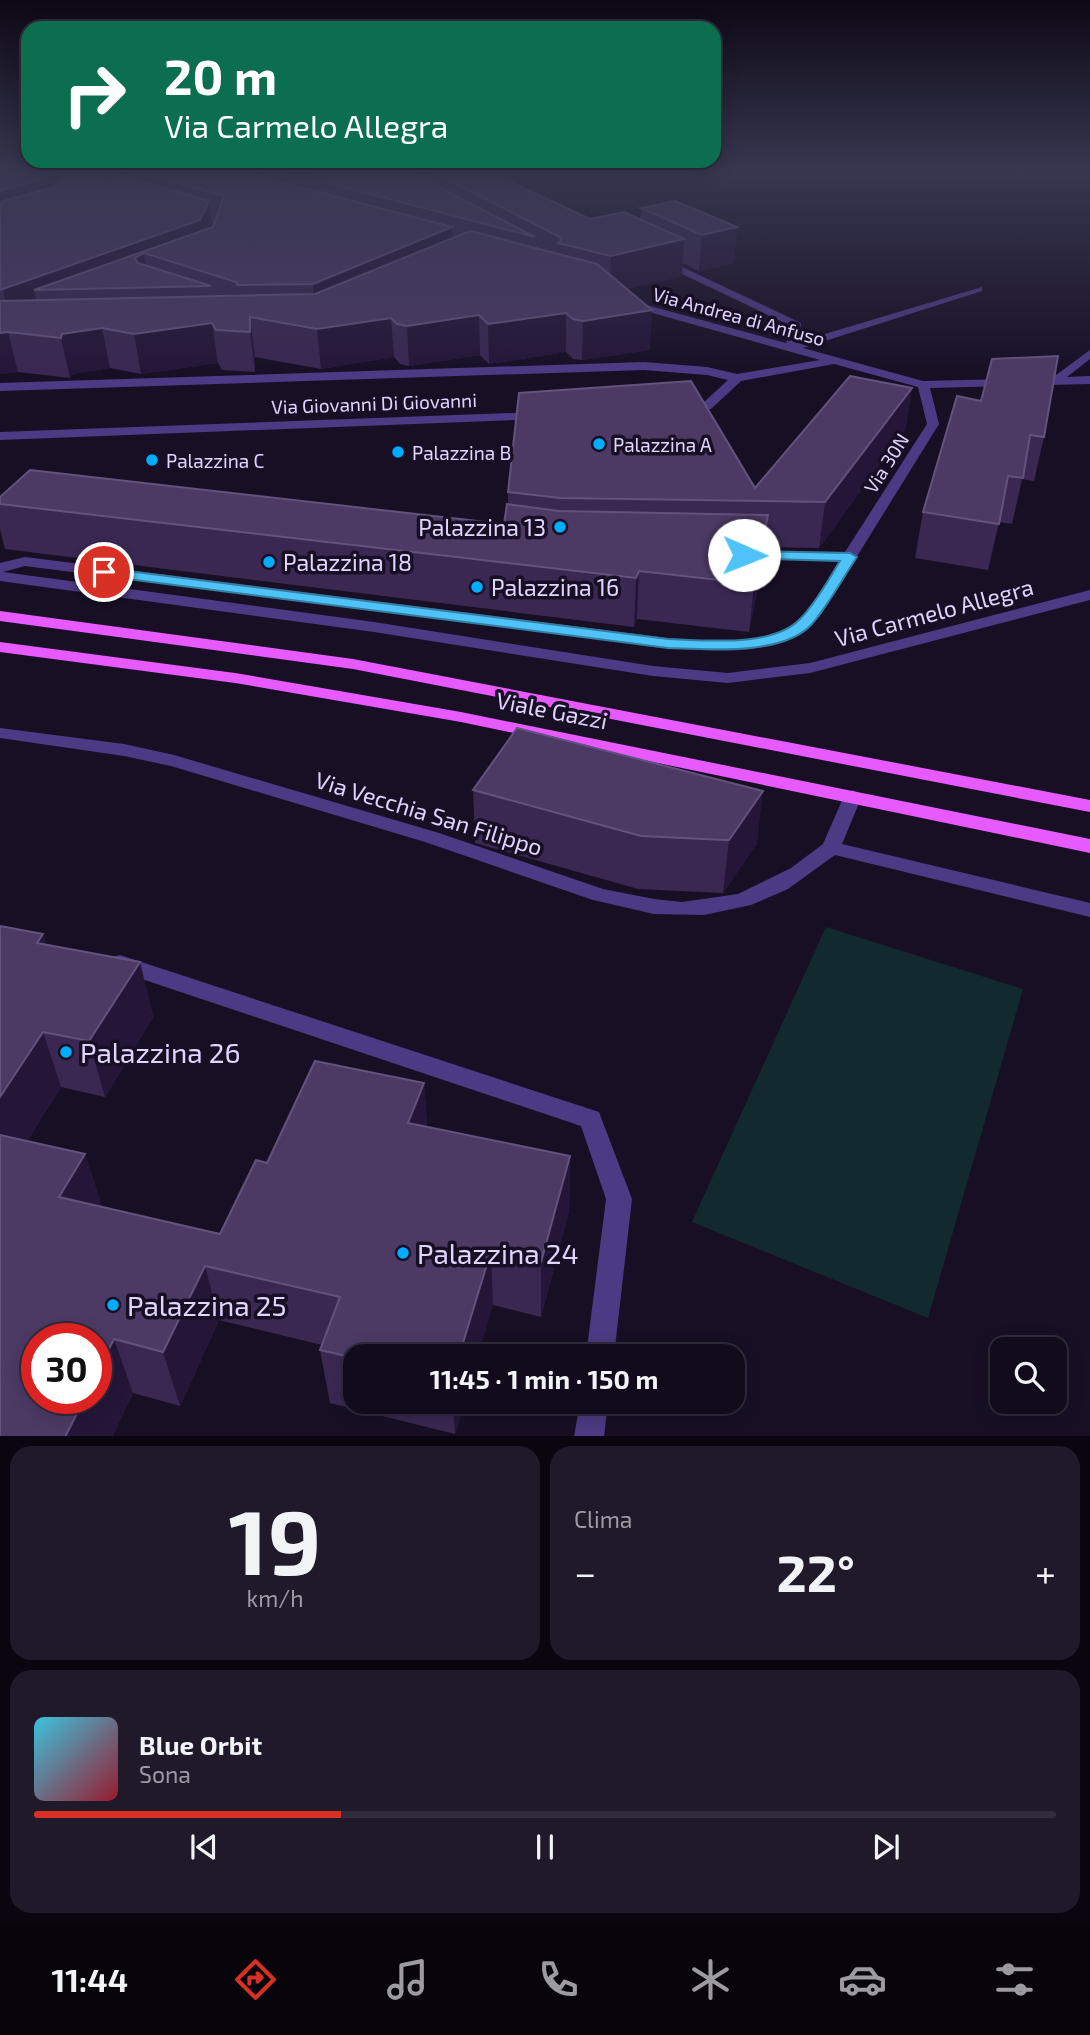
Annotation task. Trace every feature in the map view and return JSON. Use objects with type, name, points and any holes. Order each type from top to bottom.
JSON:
[{"type":"main road","name":"Viale Gazzi","points":[[0,616],[353,664],[1090,806]]},
{"type":"main road","name":"Viale Gazzi","points":[[0,647],[334,695],[853,796],[1090,846]]},
{"type":"street","points":[[647,253],[797,325],[791,348]]},
{"type":"street","points":[[791,348],[978,289]]},
{"type":"street","name":"Via Andrea di Anfuso","points":[[620,301],[837,361]]},
{"type":"street","points":[[1055,382],[1090,353]]},
{"type":"street","name":"Via Giovanni Di Giovanni","points":[[0,387],[644,366],[707,371],[737,377],[837,361],[923,385],[1090,380]]},
{"type":"street","points":[[670,411],[710,412],[737,377]]},
{"type":"street","points":[[874,388],[896,377]]},
{"type":"street","name":"Via 30N","points":[[850,557],[933,424],[923,385]]},
{"type":"street","name":"Via Giovanni Di Giovanni","points":[[0,436],[559,415]]},
{"type":"street","points":[[725,555],[850,557]]},
{"type":"street","name":"Via Carmelo Allegra","points":[[0,568],[25,561],[654,642],[729,645],[774,639],[804,624],[850,557]]},
{"type":"street","name":"Via Carmelo Allegra","points":[[0,576],[374,627],[653,671],[728,678],[756,677],[810,668],[1090,595]]},
{"type":"street","name":"Via Vecchia San Filippo","points":[[0,733],[124,750],[174,761],[467,848],[590,891],[640,905],[684,909],[725,905],[768,892],[802,873],[831,848],[853,796]]},
{"type":"street","points":[[831,848],[1090,910]]},
{"type":"street","points":[[104,958],[591,1119],[619,1199],[601,1344]]},
{"type":"street","points":[[589,1436],[592,1414]]},
{"type":"green space","points":[[826,927],[1023,989],[928,1318],[692,1222]]},
{"type":"building","points":[[0,239],[146,239],[0,290]]},
{"type":"building","points":[[179,239],[423,239],[313,284],[238,285],[236,282],[144,253],[135,258],[138,263],[211,286],[34,290]]},
{"type":"building","points":[[450,239],[501,239],[597,264],[652,310],[583,321],[573,319],[566,313],[488,324],[479,315],[407,326],[397,324],[391,318],[317,329],[250,317],[250,332],[216,330],[212,323],[134,334],[102,328],[62,334],[61,338],[0,333],[0,301],[315,294]]},
{"type":"building","points":[[684,239],[611,256],[558,243]]},
{"type":"building","points":[[1058,356],[1044,437],[1030,435],[1023,478],[1008,476],[999,524],[923,512],[957,396],[981,401],[992,359]]},
{"type":"building","points":[[850,376],[912,388],[825,502],[560,498],[508,492],[519,393],[691,381],[755,488]]},
{"type":"building","points":[[30,470],[504,524],[507,504],[559,511],[768,515],[754,584],[639,571],[636,578],[0,504],[0,497]]},
{"type":"building","points":[[517,728],[763,791],[729,840],[725,840],[641,836],[473,790]]},
{"type":"building","points":[[0,926],[43,934],[37,943],[140,962],[89,1041],[43,1032],[0,1097]]},
{"type":"building","points":[[315,1061],[424,1083],[408,1123],[570,1156],[541,1262],[491,1251],[463,1344],[343,1344],[343,1355],[320,1350],[340,1297],[205,1266],[163,1352],[114,1339],[112,1343],[112,1323],[21,1323],[21,1414],[77,1414],[66,1436],[0,1436],[0,1135],[85,1154],[59,1197],[220,1234],[256,1160],[267,1163]]},
{"type":"place","name":"Palazzina A","points":[[599,444]]},
{"type":"place","name":"Palazzina B","points":[[398,452]]},
{"type":"place","name":"Palazzina C","points":[[152,460]]},
{"type":"place","name":"Palazzina 13","points":[[560,527]]},
{"type":"place","name":"Palazzina 18","points":[[269,562]]},
{"type":"place","name":"Palazzina 16","points":[[477,587]]},
{"type":"place","name":"Palazzina 26","points":[[66,1052]]},
{"type":"place","name":"Palazzina 24","points":[[403,1253]]},
{"type":"place","name":"Palazzina 25","points":[[113,1305]]},
{"type":"route","points":[[104,572],[668,643],[729,645],[753,644],[774,639],[793,632],[804,624],[850,557],[744,555]]}]
